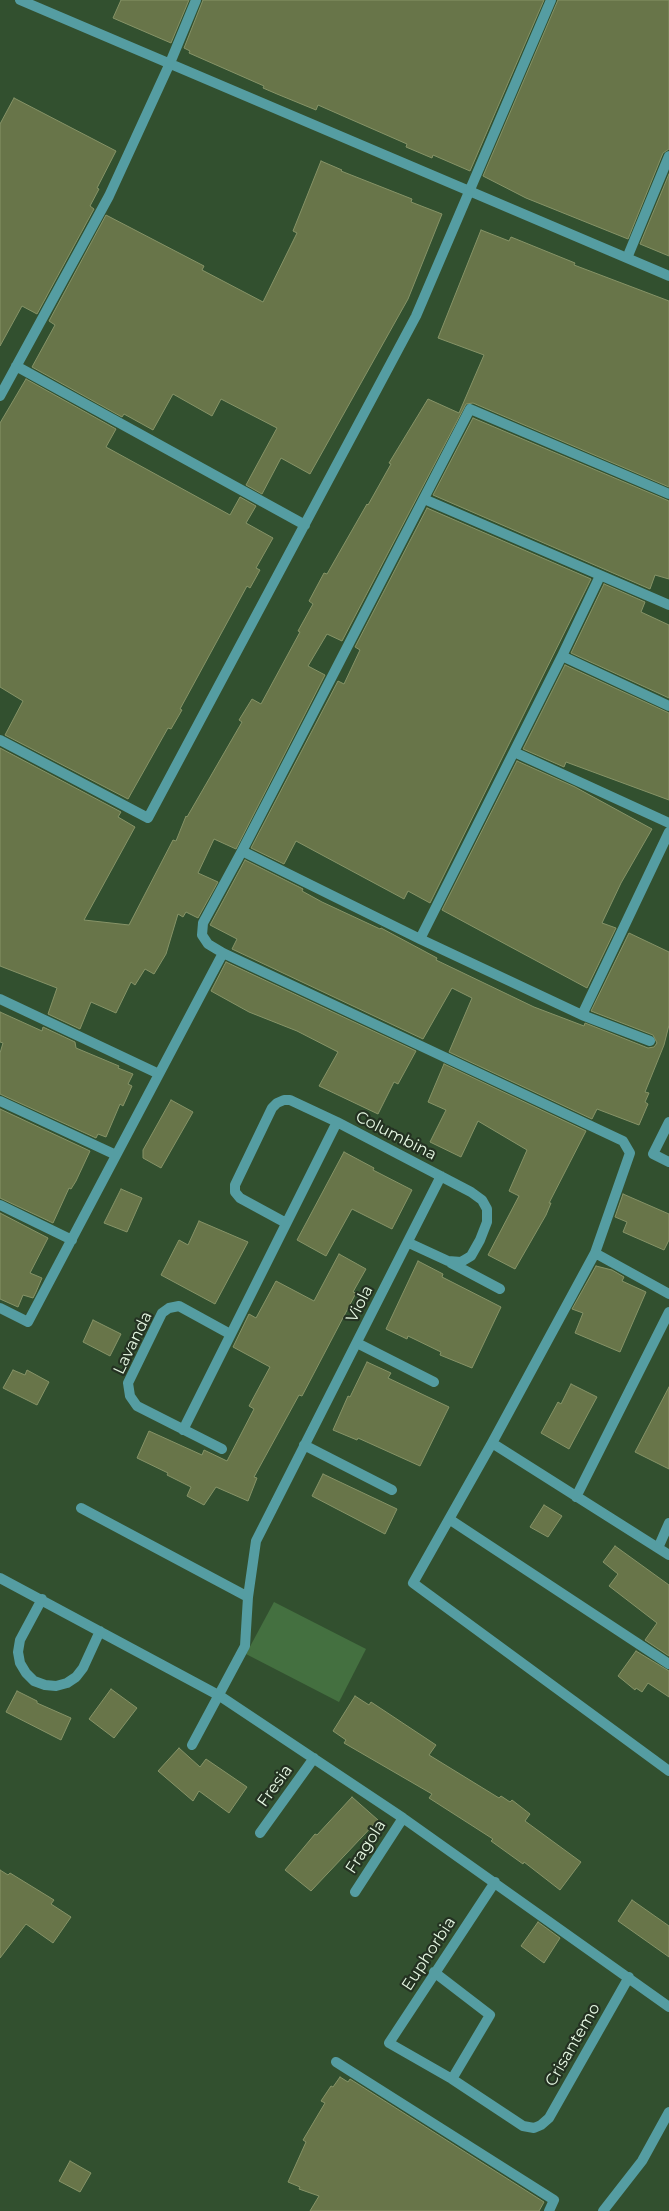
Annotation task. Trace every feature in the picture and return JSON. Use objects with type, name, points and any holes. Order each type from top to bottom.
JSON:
[{"type":"street","points":[[20,0],[669,276]]},
{"type":"street","points":[[0,396],[109,196],[170,63],[196,0]]},
{"type":"street","points":[[0,740],[148,818],[416,316],[551,0]]},
{"type":"street","points":[[627,258],[669,156]]},
{"type":"street","points":[[16,366],[304,525]]},
{"type":"street","points":[[669,494],[470,409],[203,923],[202,934],[208,944],[223,953],[622,1141],[630,1153],[595,1253],[492,1443],[413,1583],[669,1771]]},
{"type":"street","points":[[424,499],[669,605]]},
{"type":"street","points":[[420,939],[600,576]]},
{"type":"street","points":[[562,656],[669,706]]},
{"type":"street","points":[[514,752],[669,823]]},
{"type":"street","points":[[582,1015],[669,832]]},
{"type":"street","points":[[242,851],[420,939],[582,1015],[650,1041]]},
{"type":"street","points":[[0,1308],[28,1322],[223,953]]},
{"type":"street","points":[[0,999],[159,1074]]},
{"type":"street","name":"Columbina","points":[[286,1223],[240,1198],[235,1192],[235,1185],[272,1108],[276,1103],[290,1100],[441,1176],[482,1200],[487,1209],[487,1222],[471,1256],[461,1262],[448,1261]]},
{"type":"street","points":[[0,1101],[116,1155]]},
{"type":"street","points":[[222,1449],[183,1430],[337,1122]]},
{"type":"street","points":[[669,1122],[653,1154],[669,1162]]},
{"type":"street","name":"Viola","points":[[192,1745],[220,1696],[245,1646],[248,1597],[256,1541],[441,1176]]},
{"type":"street","points":[[0,1205],[72,1240]]},
{"type":"street","points":[[408,1243],[448,1261],[500,1289]]},
{"type":"street","points":[[595,1253],[669,1294]]},
{"type":"street","name":"Lavanda","points":[[183,1430],[137,1406],[130,1396],[128,1383],[162,1313],[169,1308],[179,1306],[230,1334]]},
{"type":"street","points":[[576,1497],[669,1312]]},
{"type":"street","points":[[357,1343],[434,1382]]},
{"type":"street","points":[[492,1443],[669,1555]]},
{"type":"street","points":[[304,1446],[392,1490]]},
{"type":"street","points":[[81,1508],[248,1597]]},
{"type":"street","points":[[449,1520],[669,1664]]},
{"type":"street","points":[[658,1548],[669,1523]]},
{"type":"street","points":[[0,1578],[42,1598],[220,1696],[403,1818],[669,2007]]},
{"type":"street","points":[[42,1598],[20,1640],[18,1652],[20,1663],[34,1681],[56,1686],[67,1683],[76,1677],[83,1668],[100,1631]]},
{"type":"street","name":"Fresia","points":[[260,1832],[314,1758]]},
{"type":"street","name":"Fragola","points":[[355,1892],[403,1818]]},
{"type":"street","name":"Euphorbia","points":[[452,2079],[389,2043],[494,1882]]},
{"type":"street","points":[[434,1972],[490,2015],[452,2079]]},
{"type":"street","name":"Crisantemo","points":[[452,2079],[523,2126],[534,2128],[542,2125],[549,2118],[629,1977]]},
{"type":"street","points":[[336,2062],[554,2200],[549,2211]]},
{"type":"street","points":[[603,2211],[642,2160],[669,2112]]},
{"type":"green space","points":[[274,1602],[366,1649],[339,1702],[246,1654]]},
{"type":"building","points":[[121,0],[189,0],[171,43],[113,18]]},
{"type":"building","points":[[203,0],[544,0],[470,171],[433,155],[432,158],[406,147],[407,144],[318,105],[316,110],[277,94],[263,88],[264,86],[189,53],[190,51],[184,48]]},
{"type":"building","points":[[558,0],[669,0],[669,149],[663,153],[628,239],[526,198],[483,176]]},
{"type":"building","points":[[14,98],[116,151],[90,206],[94,209],[37,314],[22,306],[0,346],[0,124]]},
{"type":"building","points":[[321,161],[341,171],[412,199],[411,202],[442,214],[408,299],[310,474],[281,458],[262,494],[246,485],[277,428],[221,399],[212,416],[173,394],[153,430],[124,414],[122,417],[32,367],[55,325],[49,321],[106,215],[204,266],[202,270],[263,302],[297,233],[293,231]]},
{"type":"building","points":[[669,174],[669,256],[640,244]]},
{"type":"building","points":[[481,230],[509,241],[511,237],[575,263],[574,265],[669,301],[669,487],[473,403],[466,404],[342,641],[327,634],[308,666],[325,675],[236,849],[214,839],[198,873],[218,882],[198,918],[186,912],[183,917],[178,914],[166,954],[154,974],[145,969],[135,985],[131,982],[116,1013],[91,1002],[80,1029],[48,1014],[57,988],[0,966],[0,748],[121,812],[118,817],[135,827],[84,920],[129,925],[173,840],[176,841],[186,816],[242,722],[239,720],[252,699],[261,704],[300,632],[298,631],[313,604],[309,601],[324,573],[327,574],[391,464],[389,463],[428,399],[459,413],[484,355],[438,338]]},
{"type":"building","points":[[26,379],[116,429],[106,447],[230,515],[240,497],[256,506],[246,523],[273,538],[256,568],[260,570],[250,588],[247,586],[180,709],[182,710],[171,729],[168,728],[128,799],[5,735],[23,701],[0,687],[0,423]]},
{"type":"building","points":[[473,418],[669,501],[669,579],[655,575],[650,589],[433,495]]},
{"type":"building","points":[[427,508],[591,579],[430,903],[408,891],[404,899],[296,841],[284,864],[251,848],[338,681],[344,684],[360,650],[355,647]]},
{"type":"building","points":[[604,584],[645,602],[641,612],[669,625],[669,698],[571,653]]},
{"type":"building","points":[[565,665],[669,713],[669,800],[566,762],[564,767],[523,749]]},
{"type":"building","points":[[517,761],[575,787],[652,829],[621,883],[602,923],[616,928],[587,988],[442,910]]},
{"type":"building","points":[[245,860],[303,889],[302,891],[322,902],[381,928],[437,958],[436,960],[534,1007],[584,1026],[585,1023],[648,1048],[654,1047],[657,1043],[653,1035],[591,1011],[629,933],[669,952],[669,1025],[664,1045],[645,1092],[649,1093],[645,1102],[648,1104],[639,1125],[597,1109],[592,1119],[449,1052],[472,998],[452,988],[423,1039],[232,949],[237,939],[210,925]]},
{"type":"building","points":[[226,962],[416,1051],[398,1084],[394,1082],[378,1114],[319,1086],[338,1052],[297,1031],[249,1012],[211,991]]},
{"type":"building","points":[[0,1012],[42,1031],[43,1027],[75,1042],[76,1048],[133,1074],[128,1084],[132,1086],[123,1106],[120,1104],[106,1137],[98,1134],[96,1138],[0,1094],[0,1053],[3,1043],[0,1042]]},
{"type":"building","points":[[444,1064],[586,1131],[549,1203],[551,1203],[546,1215],[515,1269],[488,1255],[519,1196],[509,1191],[527,1150],[478,1121],[461,1157],[430,1142],[446,1110],[428,1102]]},
{"type":"building","points":[[171,1100],[193,1112],[161,1168],[143,1158],[143,1150]]},
{"type":"building","points":[[0,1109],[90,1151],[76,1181],[71,1189],[69,1188],[53,1223],[0,1198]]},
{"type":"building","points":[[344,1152],[374,1168],[373,1170],[412,1190],[392,1229],[352,1209],[326,1256],[297,1240]]},
{"type":"building","points":[[121,1189],[142,1198],[127,1232],[104,1223]]},
{"type":"building","points":[[623,1194],[669,1214],[669,1240],[664,1250],[623,1232],[627,1222],[615,1217]]},
{"type":"building","points":[[0,1213],[48,1238],[30,1273],[42,1278],[36,1292],[33,1298],[23,1295],[18,1307],[0,1299]]},
{"type":"building","points":[[199,1221],[248,1242],[215,1304],[161,1275],[179,1240],[188,1245]]},
{"type":"building","points":[[339,1254],[366,1269],[353,1292],[356,1293],[302,1396],[299,1395],[254,1477],[257,1478],[248,1501],[216,1487],[204,1505],[187,1496],[191,1487],[137,1458],[149,1431],[202,1455],[204,1450],[227,1461],[254,1409],[249,1406],[270,1367],[233,1347],[249,1314],[256,1318],[276,1281],[314,1301]]},
{"type":"building","points":[[418,1261],[443,1274],[442,1277],[501,1307],[472,1368],[440,1355],[441,1352],[408,1336],[407,1339],[386,1329]]},
{"type":"building","points":[[596,1266],[612,1270],[624,1277],[622,1281],[646,1292],[620,1352],[575,1333],[583,1313],[572,1309]]},
{"type":"building","points":[[93,1320],[121,1334],[110,1356],[83,1342]]},
{"type":"building","points":[[367,1362],[391,1373],[388,1378],[449,1407],[420,1466],[358,1438],[357,1440],[333,1430],[348,1396],[350,1397]]},
{"type":"building","points":[[13,1370],[25,1375],[27,1370],[49,1382],[37,1405],[3,1388]]},
{"type":"building","points":[[571,1384],[597,1397],[569,1449],[541,1433],[558,1402],[561,1404]]},
{"type":"building","points":[[669,1387],[669,1469],[635,1452]]},
{"type":"building","points":[[323,1474],[397,1509],[385,1534],[312,1496]]},
{"type":"building","points":[[544,1505],[562,1516],[548,1537],[530,1527]]},
{"type":"building","points":[[615,1546],[669,1585],[669,1656],[645,1640],[657,1623],[609,1586],[618,1574],[603,1562]]},
{"type":"building","points":[[636,1651],[669,1671],[669,1697],[648,1683],[642,1692],[636,1688],[635,1690],[618,1676]]},
{"type":"building","points":[[111,1689],[137,1708],[114,1738],[89,1719]]},
{"type":"building","points":[[17,1691],[37,1701],[37,1703],[71,1718],[61,1740],[6,1712]]},
{"type":"building","points":[[355,1696],[369,1705],[371,1702],[436,1745],[429,1755],[499,1798],[501,1796],[510,1802],[512,1800],[530,1814],[525,1821],[581,1862],[560,1890],[524,1862],[523,1864],[491,1841],[493,1839],[429,1798],[432,1794],[344,1743],[346,1740],[333,1731]]},
{"type":"building","points":[[179,1748],[200,1767],[206,1759],[247,1787],[229,1813],[199,1791],[193,1801],[158,1771]]},
{"type":"building","points":[[352,1797],[378,1820],[311,1891],[285,1870],[315,1834],[317,1835]]},
{"type":"building","points":[[0,1870],[8,1875],[10,1873],[54,1900],[51,1904],[71,1917],[53,1943],[26,1924],[0,1958]]},
{"type":"building","points":[[632,1900],[669,1926],[669,1957],[618,1921]]},
{"type":"building","points":[[538,1922],[560,1938],[544,1963],[521,1946]]},
{"type":"building","points":[[340,2077],[348,2082],[350,2079],[544,2202],[539,2211],[310,2211],[319,2196],[299,2189],[300,2187],[288,2182],[306,2142],[303,2140],[325,2103],[321,2101]]},
{"type":"building","points":[[70,2161],[91,2173],[80,2192],[59,2181]]}]
